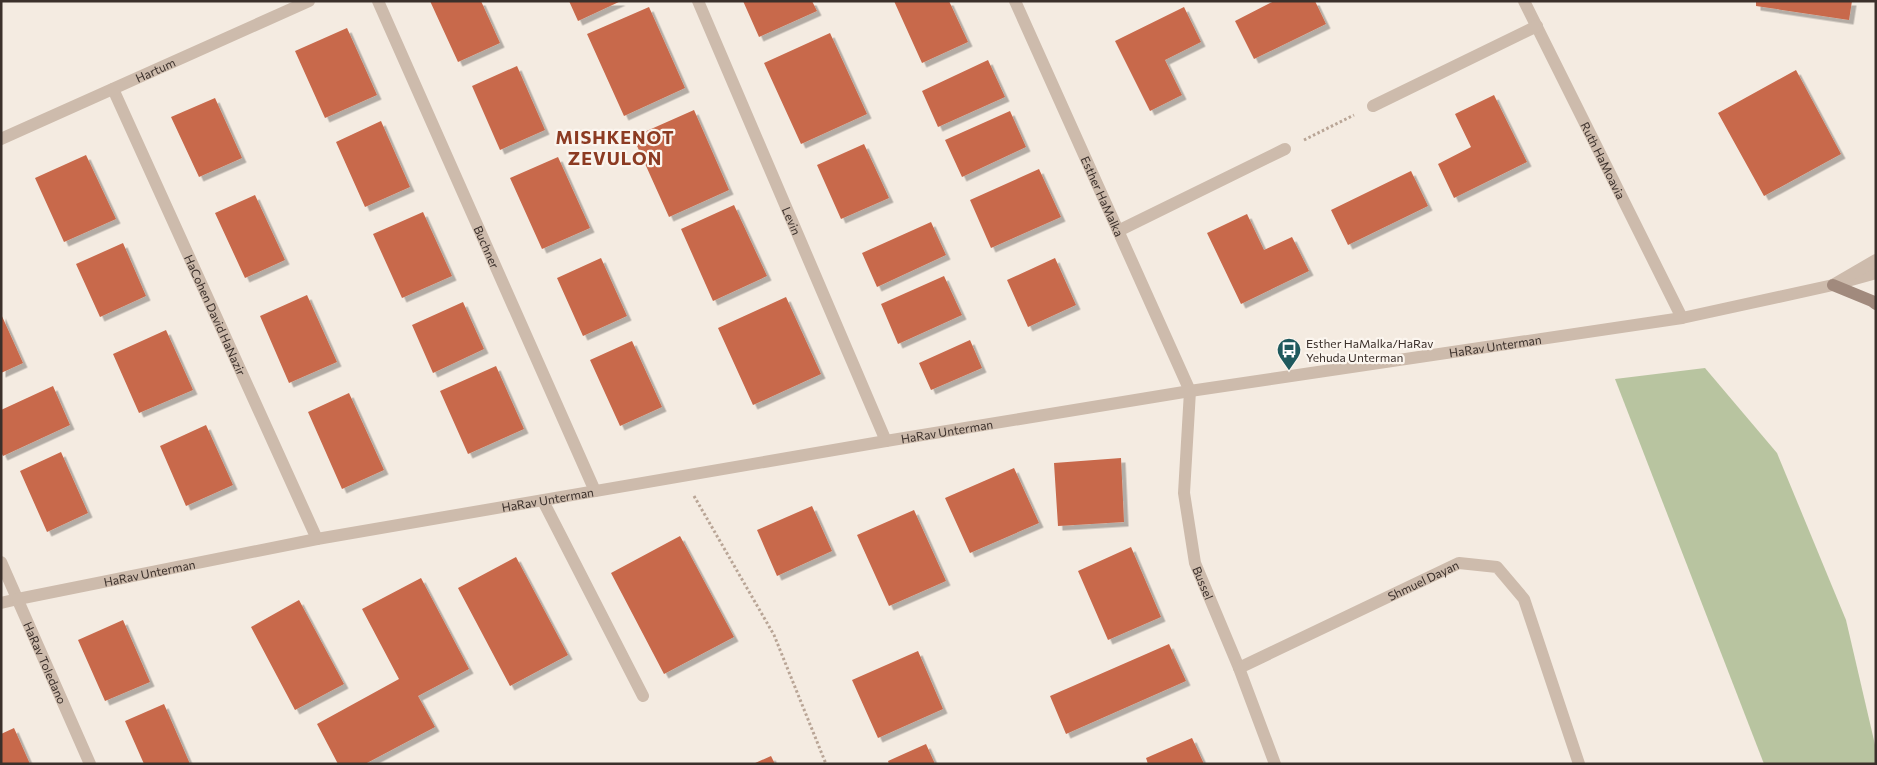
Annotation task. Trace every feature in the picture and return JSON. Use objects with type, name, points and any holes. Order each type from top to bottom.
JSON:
[{"type":"main road","points":[[1833,285],[1876,304]]},
{"type":"street","name":"Hartum","points":[[1,139],[310,1]]},
{"type":"street","name":"Buchner","points":[[378,1],[596,491]]},
{"type":"street","name":"Levin","points":[[698,1],[886,441]]},
{"type":"street","name":"Esther HaMalka","points":[[1015,1],[1190,391]]},
{"type":"street","name":"Ruth HaMoavia","points":[[1524,1],[1682,318]]},
{"type":"street","points":[[1373,106],[1537,26]]},
{"type":"street","name":"HaCohen David HaNazir","points":[[114,88],[317,539]]},
{"type":"street","points":[[1118,231],[1285,149]]},
{"type":"street","points":[[1833,285],[1876,260]]},
{"type":"street","name":"HaRav Unterman","points":[[1,603],[317,539],[886,441],[1190,391],[1682,318],[1833,285],[1876,273]]},
{"type":"street","name":"Bussel","points":[[1190,391],[1184,492],[1195,563],[1239,668],[1275,764]]},
{"type":"street","points":[[543,501],[643,696]]},
{"type":"street","name":"HaRav Toledano","points":[[1,562],[90,764]]},
{"type":"street","name":"Shmuel Dayan","points":[[1239,668],[1459,564],[1497,567],[1524,599],[1579,764]]},
{"type":"path","points":[[1285,149],[1373,106]]},
{"type":"path","points":[[682,476],[774,635],[826,764]]},
{"type":"green space","points":[[1705,368],[1777,453],[1846,620],[1876,749],[1876,764],[1764,764],[1615,379]]},
{"type":"building","points":[[430,1],[481,1],[500,43],[458,62]]},
{"type":"building","points":[[569,1],[621,1],[578,21]]},
{"type":"building","points":[[743,1],[812,1],[817,11],[759,37]]},
{"type":"building","points":[[894,1],[949,1],[968,42],[922,63]]},
{"type":"building","points":[[1274,1],[1315,1],[1326,24],[1254,59],[1235,21]]},
{"type":"building","points":[[1756,1],[1852,1],[1849,20],[1756,6]]},
{"type":"building","points":[[649,7],[685,88],[624,116],[587,34]]},
{"type":"building","points":[[1184,7],[1201,42],[1165,60],[1182,95],[1150,111],[1115,41]]},
{"type":"building","points":[[347,28],[377,95],[325,118],[295,51]]},
{"type":"building","points":[[830,33],[867,114],[801,144],[764,63]]},
{"type":"building","points":[[988,60],[1005,97],[938,127],[922,91]]},
{"type":"building","points":[[517,66],[545,130],[500,150],[472,86]]},
{"type":"building","points":[[1796,70],[1841,154],[1764,196],[1718,113]]},
{"type":"building","points":[[1494,95],[1527,162],[1454,198],[1438,164],[1471,147],[1455,114]]},
{"type":"building","points":[[215,98],[242,158],[199,177],[171,117]]},
{"type":"building","points":[[694,110],[729,190],[669,217],[633,137]]},
{"type":"building","points":[[1010,111],[1026,147],[962,177],[945,140]]},
{"type":"building","points":[[381,121],[410,187],[365,207],[336,142]]},
{"type":"building","points":[[864,144],[889,198],[841,219],[817,165]]},
{"type":"building","points":[[86,155],[116,219],[64,242],[35,178]]},
{"type":"building","points":[[558,157],[590,228],[542,249],[510,178]]},
{"type":"building","points":[[1039,169],[1061,217],[991,248],[970,200]]},
{"type":"building","points":[[1411,171],[1428,206],[1348,245],[1331,210]]},
{"type":"building","points":[[255,195],[285,260],[245,278],[215,213]]},
{"type":"building","points":[[734,205],[767,276],[713,301],[681,229]]},
{"type":"building","points":[[423,212],[452,276],[402,298],[373,234]]},
{"type":"building","points":[[1247,214],[1264,250],[1292,237],[1309,271],[1241,304],[1207,233]]},
{"type":"building","points":[[931,222],[946,255],[877,287],[862,253]]},
{"type":"building","points":[[123,243],[146,296],[100,317],[76,264]]},
{"type":"building","points":[[601,258],[627,316],[583,336],[557,278]]},
{"type":"building","points":[[1055,258],[1076,305],[1028,327],[1007,280]]},
{"type":"building","points":[[944,276],[962,315],[898,344],[881,304]]},
{"type":"building","points":[[307,295],[337,362],[289,383],[260,316]]},
{"type":"building","points":[[786,297],[821,374],[753,405],[718,328]]},
{"type":"building","points":[[463,302],[484,349],[433,373],[412,325]]},
{"type":"building","points":[[1,314],[23,363],[1,373]]},
{"type":"building","points":[[166,330],[193,390],[139,413],[113,354]]},
{"type":"building","points":[[970,340],[982,368],[931,390],[919,363]]},
{"type":"building","points":[[632,341],[662,407],[620,426],[590,360]]},
{"type":"building","points":[[496,366],[524,429],[468,454],[440,391]]},
{"type":"building","points":[[53,386],[70,425],[3,456],[1,452],[1,410]]},
{"type":"building","points":[[349,393],[384,470],[342,489],[308,412]]},
{"type":"building","points":[[206,425],[233,485],[186,506],[160,446]]},
{"type":"building","points":[[61,452],[88,513],[47,532],[20,471]]},
{"type":"building","points":[[1121,458],[1124,522],[1058,526],[1054,463]]},
{"type":"building","points":[[1014,468],[1039,523],[970,553],[945,498]]},
{"type":"building","points":[[812,506],[832,551],[777,576],[757,530]]},
{"type":"building","points":[[914,510],[946,581],[889,606],[857,535]]},
{"type":"building","points":[[680,536],[734,637],[664,674],[611,573]]},
{"type":"building","points":[[1131,547],[1161,617],[1108,640],[1078,571]]},
{"type":"building","points":[[516,557],[568,655],[510,686],[458,588]]},
{"type":"building","points":[[421,578],[469,669],[418,696],[435,727],[365,764],[338,764],[317,724],[399,679],[362,609]]},
{"type":"building","points":[[299,600],[344,684],[295,710],[251,627]]},
{"type":"building","points":[[123,620],[150,682],[105,701],[78,640]]},
{"type":"building","points":[[1169,644],[1186,681],[1066,734],[1050,696]]},
{"type":"building","points":[[918,651],[943,709],[878,738],[852,680]]},
{"type":"building","points":[[164,704],[190,764],[144,764],[125,721]]},
{"type":"building","points":[[14,728],[30,764],[1,764],[1,734]]},
{"type":"building","points":[[1192,738],[1204,764],[1148,764],[1146,758]]},
{"type":"building","points":[[926,744],[935,764],[889,764],[888,761]]},
{"type":"building","points":[[771,756],[775,764],[753,764]]},
{"type":"place","name":"Esther HaMalka/HaRav Yehuda Unterman","points":[[1289,371]]},
{"type":"district","name":"MISHKENOT ZEVULON","points":[[615,147]]}]
